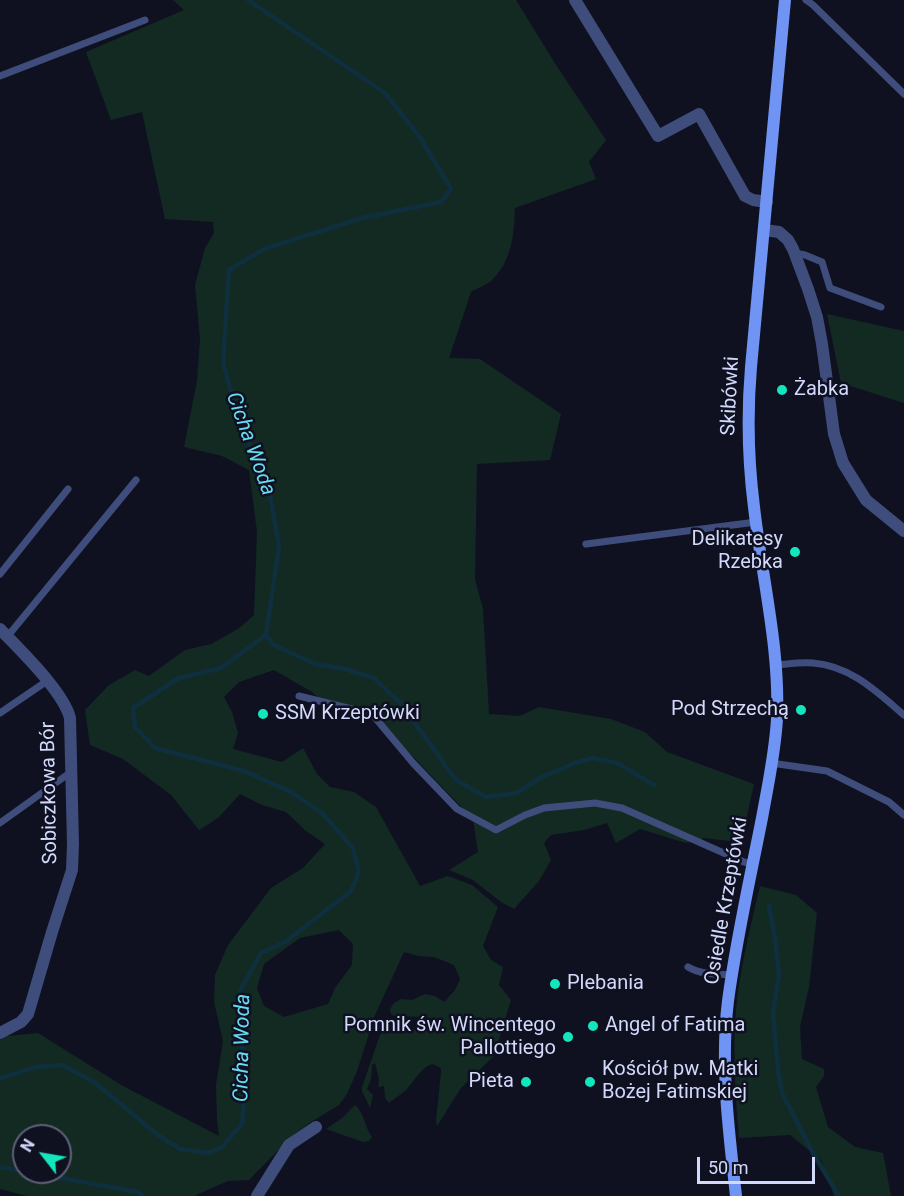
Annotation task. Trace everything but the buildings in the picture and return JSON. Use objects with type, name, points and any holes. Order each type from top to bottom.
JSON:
[{"type":"main road","name":"Skibówki","points":[[766,793],[777,719],[776,665],[749,456],[749,402],[785,0]]},
{"type":"main road","name":"Osiedle Krzeptówki","points":[[735,1196],[725,1054],[727,1013],[766,793]]},
{"type":"street","points":[[575,0],[658,136],[699,114],[745,196],[767,202]]},
{"type":"street","points":[[764,230],[775,231],[783,235],[795,253],[808,289],[817,317],[834,434],[843,463],[866,500],[904,531]]},
{"type":"street","name":"Sobiczkowa Bór","points":[[0,1033],[21,1022],[28,1014],[72,870],[73,844],[68,708],[4,633]]},
{"type":"street","points":[[257,1196],[290,1145],[316,1127]]},
{"type":"lane","points":[[806,0],[904,94]]},
{"type":"lane","points":[[0,76],[146,20]]},
{"type":"lane","points":[[795,253],[822,262],[830,288],[881,307]]},
{"type":"lane","points":[[4,633],[136,480]]},
{"type":"lane","points":[[0,574],[68,489]]},
{"type":"lane","points":[[586,544],[756,522]]},
{"type":"lane","points":[[776,665],[813,663],[841,669],[866,683],[904,715]]},
{"type":"lane","points":[[0,713],[47,681]]},
{"type":"lane","points":[[299,696],[372,714],[413,763],[457,809],[496,830],[544,808],[595,803],[622,808],[753,864]]},
{"type":"lane","points":[[771,764],[826,771],[889,802],[904,815]]},
{"type":"lane","points":[[0,822],[70,772]]},
{"type":"lane","points":[[688,967],[704,972],[732,975]]},
{"type":"green space","points":[[173,0],[516,0],[606,140],[589,162],[596,179],[515,208],[513,237],[508,256],[499,273],[492,280],[471,292],[449,358],[480,359],[561,414],[550,460],[477,464],[475,579],[483,609],[489,714],[520,716],[539,707],[611,719],[645,732],[667,752],[754,784],[744,829],[737,842],[704,838],[686,843],[640,829],[616,843],[607,823],[584,830],[551,835],[544,843],[551,860],[539,881],[514,909],[473,880],[449,870],[478,852],[473,819],[394,737],[364,714],[325,704],[312,692],[274,670],[239,682],[224,697],[232,712],[238,733],[233,749],[282,762],[303,748],[317,774],[330,787],[354,792],[376,807],[420,886],[448,876],[472,885],[498,907],[483,946],[491,960],[503,967],[499,985],[511,1000],[494,1056],[461,1088],[437,1126],[441,1068],[432,1064],[417,1076],[405,1091],[389,1103],[385,1098],[384,1086],[378,1087],[379,1079],[375,1063],[372,1065],[371,1079],[367,1089],[373,1095],[370,1108],[362,1087],[380,1035],[385,1028],[414,1030],[424,1028],[429,1022],[423,1017],[394,1016],[390,1009],[394,1003],[401,999],[412,1000],[425,994],[435,996],[444,1002],[455,990],[460,979],[454,965],[434,957],[404,952],[375,1015],[357,1071],[347,1094],[339,1105],[293,1135],[249,1180],[228,1181],[196,1196],[27,1196],[0,1189],[0,1039],[7,1036],[38,1033],[123,1086],[219,1136],[216,1085],[223,1041],[214,1002],[215,975],[228,945],[271,888],[303,868],[325,844],[306,831],[286,812],[262,805],[240,794],[218,818],[199,830],[171,795],[123,759],[90,745],[85,710],[109,685],[135,670],[149,676],[185,650],[211,644],[238,629],[254,615],[257,532],[249,470],[222,456],[184,447],[197,381],[200,339],[195,285],[205,248],[214,233],[213,222],[165,219],[142,112],[111,120],[86,52],[184,10]],"holes":[[[339,930],[353,944],[352,965],[335,988],[328,1004],[284,1017],[264,1006],[257,988],[264,964],[300,938]]]},
{"type":"green space","points":[[827,314],[904,331],[904,403],[841,383]]},
{"type":"green space","points":[[760,886],[796,895],[817,913],[809,987],[800,1027],[802,1059],[824,1069],[824,1076],[816,1087],[828,1127],[855,1147],[883,1153],[891,1196],[834,1196],[821,1160],[790,1135],[739,1138],[736,1103],[735,1016],[741,971]]},
{"type":"green space","points":[[355,1105],[372,1137],[369,1141],[363,1142],[326,1129]]},
{"type":"waterway","name":"Cicha Woda","points":[[0,1078],[37,1067],[62,1065],[94,1082],[158,1135],[180,1149],[208,1153],[222,1147],[242,1124],[244,1100],[240,991],[261,953],[285,942],[351,891],[359,872],[353,848],[322,813],[291,792],[244,771],[155,748],[135,727],[133,708],[179,678],[221,668],[266,635],[279,546],[269,489],[238,417],[223,363],[229,270],[264,249],[362,218],[441,202],[451,189],[419,136],[385,93],[248,0]]},
{"type":"waterway","points":[[266,635],[274,645],[315,664],[345,669],[374,678],[401,704],[456,780],[486,797],[517,793],[540,778],[593,758],[617,763],[654,785]]},
{"type":"waterway","points":[[769,906],[779,975],[773,1012],[782,1093],[814,1155],[839,1196]]},
{"type":"waterway","name":"Cicha Woda","points":[[0,1167],[12,1169]]},
{"type":"waterway","name":"Cicha Woda","points":[[72,1180],[138,1192],[143,1196]]},
{"type":"place","name":"Żabka","points":[[782,390]]},
{"type":"place","name":"Delikatesy Rzebka","points":[[795,552]]},
{"type":"place","name":"Pod Strzechą","points":[[801,710]]},
{"type":"place","name":"SSM Krzeptówki","points":[[263,714]]},
{"type":"place","name":"Plebania","points":[[555,984]]},
{"type":"place","name":"Angel of Fatima","points":[[593,1026]]},
{"type":"place","name":"Pomnik św. Wincentego Pallottiego","points":[[568,1037]]},
{"type":"place","name":"Pieta","points":[[526,1082]]},
{"type":"place","name":"Kościół pw. Matki Bożej Fatimskiej","points":[[590,1082]]}]
